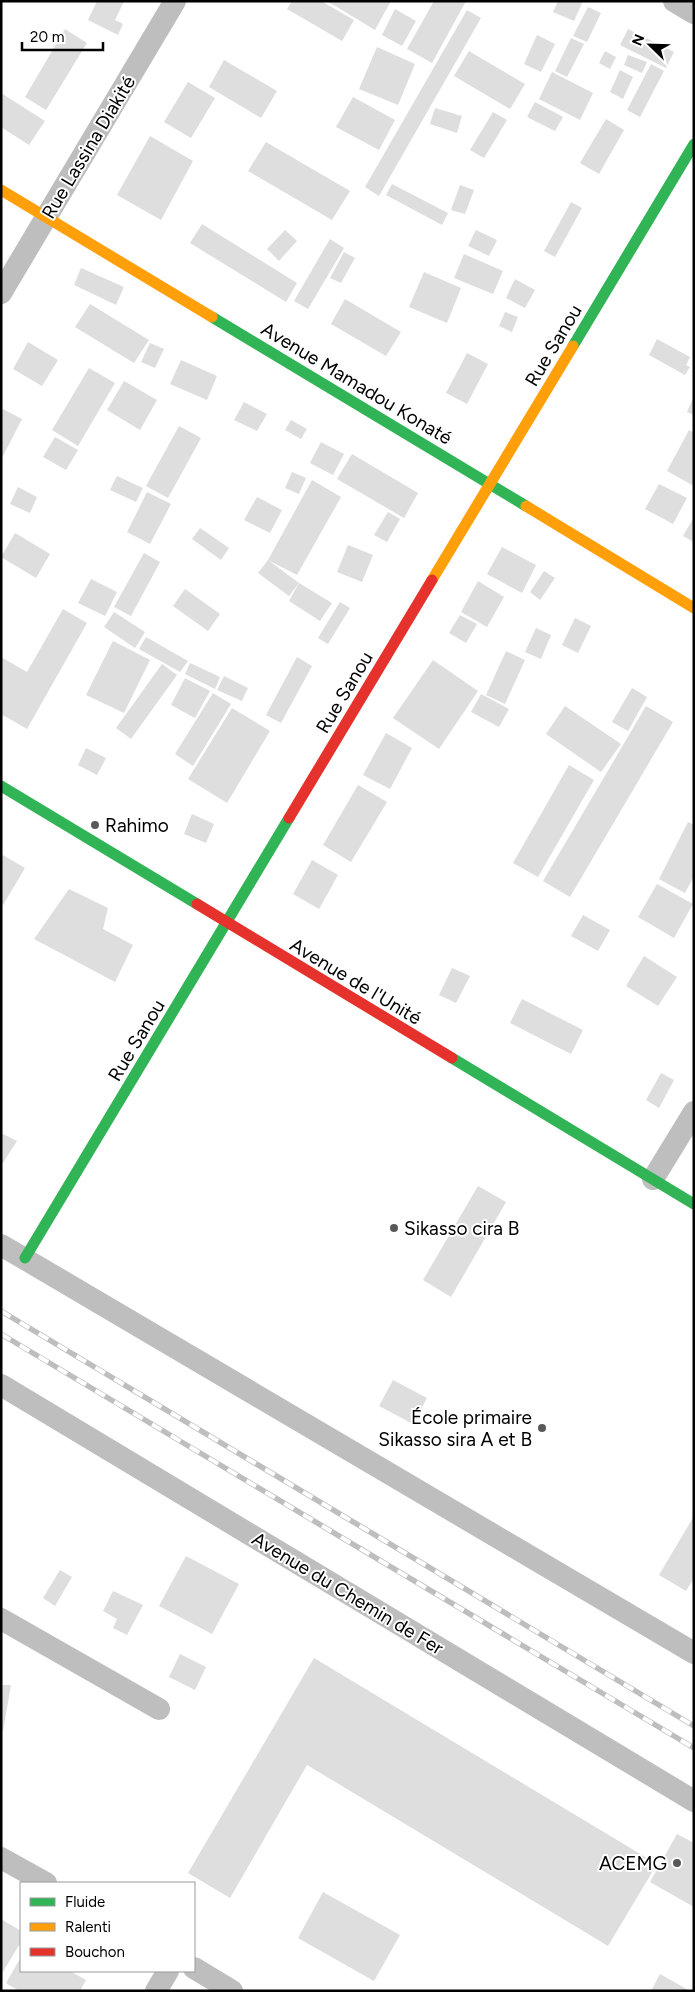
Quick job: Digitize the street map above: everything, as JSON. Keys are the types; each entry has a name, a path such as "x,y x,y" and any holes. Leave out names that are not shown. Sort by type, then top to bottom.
{"street":[{"name":"Rue Lassina Diakité","path":"1,293 175,1"},
{"path":"674,1 694,13"},
{"name":"Rue Sanou","path":"25,1258 694,144"},
{"name":"Avenue Mamadou Konaté","path":"1,190 694,608"},
{"name":"Avenue de l'Unité","path":"1,786 694,1204"},
{"path":"653,1179 694,1112"},
{"path":"1,1245 694,1653"},
{"name":"Avenue du Chemin de Fer","path":"1,1385 694,1801"},
{"path":"1,1619 159,1709"},
{"path":"1,1858 44,1882"},
{"path":"195,1969 232,1991"},
{"path":"156,1991 167,1972"}],"building":[{"path":"97,1 124,1 115,20 123,24 118,35 88,20"},
{"path":"292,1 321,1 354,20 342,41 287,9"},
{"path":"327,1 391,1 375,30"},
{"path":"434,1 466,1 432,63 407,49"},
{"path":"558,1 583,1 574,21 553,12"},
{"path":"588,7 601,13 587,42 573,36"},
{"path":"395,9 416,21 402,46 382,35"},
{"path":"467,10 481,18 379,196 365,187"},
{"path":"65,29 87,43 46,110 25,97"},
{"path":"628,29 674,52 666,68 620,45"},
{"path":"537,35 555,44 541,72 524,64"},
{"path":"571,38 584,44 567,77 555,71"},
{"path":"377,47 415,64 398,105 359,89"},
{"path":"469,51 525,84 510,109 454,76"},
{"path":"605,51 616,57 610,69 599,63"},
{"path":"628,55 647,62 642,73 624,65"},
{"path":"224,60 277,91 261,118 209,87"},
{"path":"651,64 664,71 640,117 627,110"},
{"path":"620,70 633,77 623,99 610,92"},
{"path":"552,72 593,93 580,120 539,99"},
{"path":"188,82 215,98 191,138 164,122"},
{"path":"1,93 45,121 29,145 1,127"},
{"path":"353,97 395,120 379,150 336,127"},
{"path":"535,102 563,117 555,131 527,117"},
{"path":"435,108 462,116 457,133 430,124"},
{"path":"493,112 507,120 484,158 470,150"},
{"path":"606,119 624,130 599,174 580,163"},
{"path":"150,136 193,161 161,220 117,195"},
{"path":"266,142 350,191 332,220 248,171"},
{"path":"392,184 448,213 442,225 386,195"},
{"path":"460,185 474,190 465,214 451,210"},
{"path":"571,202 582,208 555,257 544,251"},
{"path":"202,224 297,283 286,302 190,243"},
{"path":"285,230 297,241 279,261 267,249"},
{"path":"476,230 497,240 489,256 468,246"},
{"path":"330,239 344,248 308,309 294,301"},
{"path":"344,252 355,258 341,283 330,278"},
{"path":"464,254 503,271 493,294 454,278"},
{"path":"81,268 124,287 116,305 74,285"},
{"path":"424,272 461,288 447,323 409,307"},
{"path":"515,279 535,290 525,308 506,298"},
{"path":"345,299 401,332 386,356 331,324"},
{"path":"90,304 149,340 134,363 75,327"},
{"path":"505,312 518,317 512,332 499,326"},
{"path":"657,339 690,357 686,365 690,367 685,375 649,355"},
{"path":"28,342 58,360 42,386 13,369"},
{"path":"150,343 164,349 155,368 141,362"},
{"path":"467,353 488,364 467,404 446,393"},
{"path":"181,360 217,376 207,400 170,384"},
{"path":"89,368 115,383 78,446 52,430"},
{"path":"124,381 157,400 140,430 107,410"},
{"path":"694,396 694,415 687,412"},
{"path":"244,402 267,414 257,431 234,420"},
{"path":"1,408 22,419 1,460"},
{"path":"291,420 307,429 301,439 285,430"},
{"path":"179,426 201,438 168,498 146,486"},
{"path":"689,430 694,433 694,486 667,471"},
{"path":"55,437 78,450 66,470 43,457"},
{"path":"321,442 344,454 333,475 310,463"},
{"path":"352,454 418,493 404,518 337,479"},
{"path":"292,472 306,478 299,494 285,488"},
{"path":"117,476 143,488 136,502 110,490"},
{"path":"312,480 341,497 297,575 268,560"},
{"path":"659,484 687,498 673,524 645,509"},
{"path":"18,487 37,497 30,513 10,504"},
{"path":"147,492 171,504 150,544 127,532"},
{"path":"257,497 282,510 270,533 244,520"},
{"path":"388,512 400,519 387,542 374,535"},
{"path":"694,517 694,542 683,536"},
{"path":"200,528 229,548 221,560 192,539"},
{"path":"15,533 50,554 36,578 1,557"},
{"path":"348,545 373,555 362,582 337,572"},
{"path":"502,547 536,565 522,593 487,574"},
{"path":"144,553 160,562 131,616 114,607"},
{"path":"268,560 299,583 289,596 258,573"},
{"path":"544,571 555,578 540,600 530,592"},
{"path":"91,579 117,592 105,616 78,603"},
{"path":"478,581 504,597 487,627 461,612"},
{"path":"299,583 332,603 320,621 289,601"},
{"path":"185,589 220,614 208,631 173,606"},
{"path":"340,602 350,608 328,644 318,638"},
{"path":"63,609 87,623 27,729 1,714 1,657 27,672"},
{"path":"114,612 145,632 135,648 104,627"},
{"path":"460,615 477,624 466,643 449,633"},
{"path":"575,618 591,626 578,653 562,645"},
{"path":"536,628 551,635 541,659 525,652"},
{"path":"146,637 188,661 180,672 139,649"},
{"path":"113,641 150,660 124,713 86,695"},
{"path":"506,651 525,660 505,704 486,695"},
{"path":"297,657 312,666 281,723 266,715"},
{"path":"433,660 478,691 439,749 393,718"},
{"path":"190,663 220,677 215,689 185,674"},
{"path":"162,664 177,675 131,739 116,728"},
{"path":"224,676 248,688 242,701 217,690"},
{"path":"185,678 210,691 195,718 171,705"},
{"path":"632,688 647,697 628,731 612,722"},
{"path":"213,693 231,704 193,766 175,754"},
{"path":"481,694 509,709 499,727 471,712"},
{"path":"565,706 621,744 601,772 546,734"},
{"path":"646,706 673,722 570,897 543,881"},
{"path":"232,708 270,731 227,803 188,779"},
{"path":"386,733 412,748 390,789 363,775"},
{"path":"86,748 106,758 97,775 78,765"},
{"path":"569,765 594,780 538,877 513,863"},
{"path":"358,785 387,802 351,862 323,845"},
{"path":"192,814 214,824 206,843 184,834"},
{"path":"688,822 694,825 694,876 685,893 659,879"},
{"path":"1,854 25,868 3,905 1,904"},
{"path":"312,860 338,875 319,909 293,894"},
{"path":"657,884 693,904 674,938 638,917"},
{"path":"69,889 108,908 103,929 133,945 115,982 34,939"},
{"path":"583,915 610,930 598,951 571,936"},
{"path":"644,956 677,977 658,1006 626,986"},
{"path":"452,968 470,976 456,1003 439,995"},
{"path":"522,999 583,1030 571,1054 510,1023"},
{"path":"661,1073 674,1080 659,1108 646,1100"},
{"path":"1,1133 17,1141 1,1166"},
{"path":"478,1186 506,1202 451,1297 423,1280"},
{"path":"393,1380 427,1398 413,1424 379,1406"},
{"path":"694,1516 694,1578 686,1591 659,1575"},
{"path":"186,1556 239,1584 212,1634 159,1606"},
{"path":"60,1570 72,1577 55,1606 43,1598"},
{"path":"113,1591 143,1605 127,1635 113,1628 117,1619 103,1611"},
{"path":"180,1654 206,1667 195,1690 169,1677"},
{"path":"314,1658 657,1864 608,1946 307,1765 230,1898 188,1873"},
{"path":"1,1685 11,1685 3,1731 1,1731"},
{"name":"ACEMG","path":"677,1834 694,1843 694,1907 650,1882"},
{"path":"323,1892 400,1935 374,1981 298,1938"},
{"path":"1,1919 20,1930 20,1944 1,1975"},
{"path":"20,1959 20,1972 72,1972 86,1980 80,1991 19,1991 6,1983"},
{"path":"660,1974 690,1991 651,1991"}],"railway":[{"path":"1,1311 694,1726"},
{"path":"1,1334 694,1748"}],"traffic: fast":[{"path":"573,346 694,144"},
{"path":"212,317 526,506"},
{"path":"1,786 197,904"},
{"path":"25,1258 289,818"},
{"path":"452,1058 694,1204"}],"traffic: slow":[{"path":"1,190 212,317"},
{"path":"432,580 573,346"},
{"path":"526,506 694,608"}],"traffic: jam":[{"path":"289,818 432,580"},
{"path":"197,904 452,1058"}],"place":[{"name":"Rahimo","path":"95,825"},
{"name":"Sikasso cira B","path":"394,1228"},
{"name":"École primaire Sikasso sira A et B","path":"542,1428"},
{"name":"ACEMG","path":"677,1863"}]}
